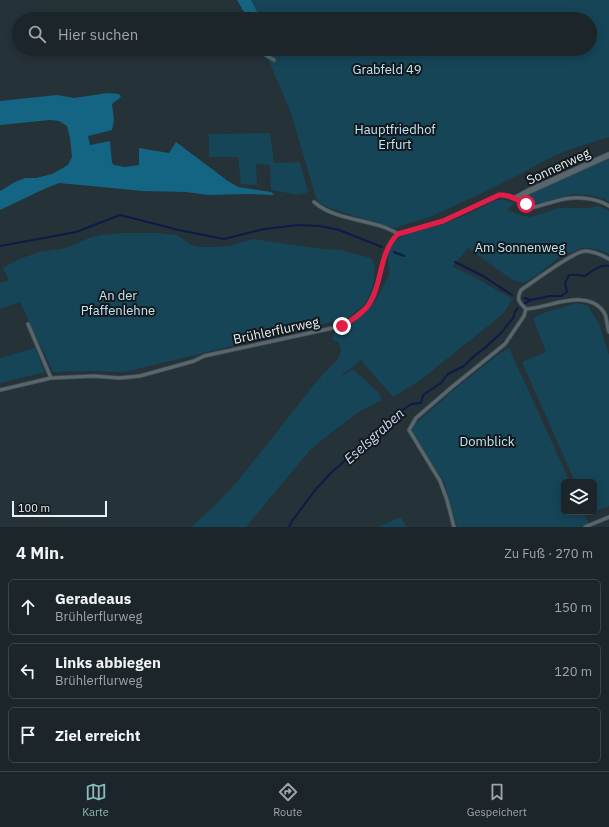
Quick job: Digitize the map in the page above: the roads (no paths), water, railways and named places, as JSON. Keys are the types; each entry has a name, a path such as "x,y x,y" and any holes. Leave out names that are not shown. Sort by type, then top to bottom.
{"street":[{"name":"Sonnenweg","path":"516,198 609,155"}],"lane":[{"path":"267,56 274,60"},
{"path":"314,202 324,210 389,229 398,234 443,221 504,194 534,207 573,198 587,199 604,203 609,206"},
{"name":"Brühlerflurweg","path":"0,390 51,378 94,376 119,378 140,376 194,361 204,356 342,326 367,307 378,282 385,255 393,239 398,234"},
{"path":"609,259 595,253 585,251 573,255 521,290 518,296 518,302 526,309 534,309 568,300 585,300 596,303 605,314 609,332"},
{"path":"454,527 440,481 409,430 416,418 505,344 524,316 526,309"},
{"path":"28,324 51,378"},
{"path":"585,527 609,517"}],"waterway":[{"path":"0,246 76,232 120,215 179,230 224,239 264,229 298,225 320,226 339,230 382,247"},
{"path":"394,252 404,256"},
{"path":"455,262 483,276 512,295"},
{"name":"Eselsgraben","path":"525,303 531,300 550,296 561,296 567,292 565,283 569,275 585,276 599,267 609,266"},
{"name":"Eselsgraben","path":"524,298 531,300"},
{"name":"Eselsgraben","path":"289,527 316,489 332,472 373,436 383,424 411,404 421,403 423,395 441,383 448,374 464,366 486,347 501,333 513,318 518,308"}],"park label":[{"name":"Grabfeld 49","path":"387,69"},
{"name":"Hauptfriedhof Erfurt","path":"395,136"},
{"name":"Am Sonnenweg","path":"520,247"},
{"name":"An der Pfaffenlehne","path":"118,302"},
{"name":"Domblick","path":"487,441"}]}
